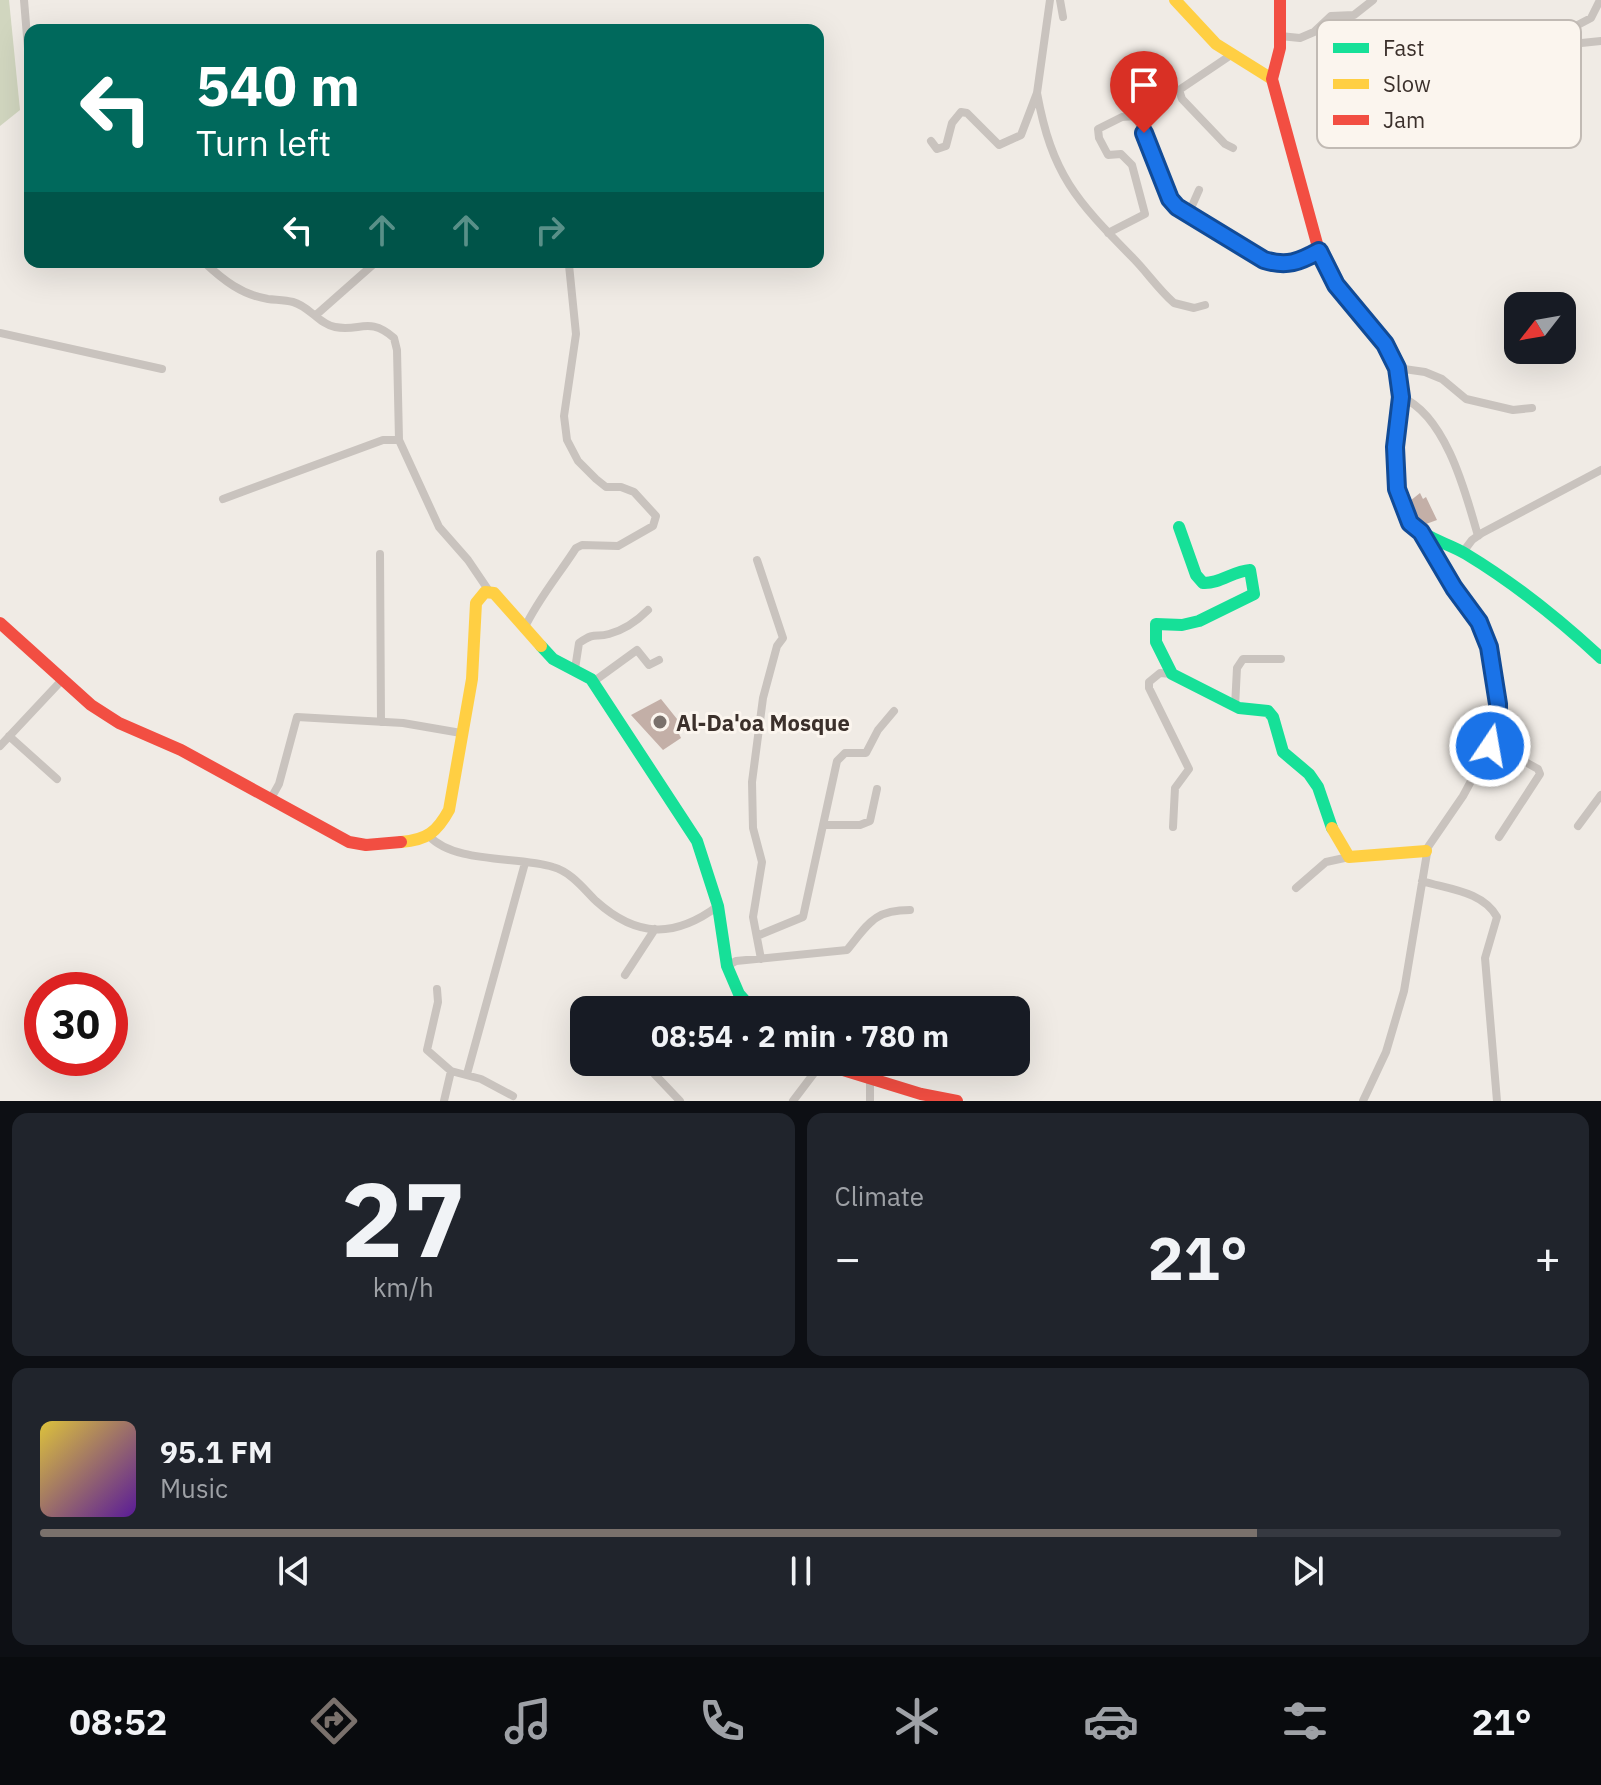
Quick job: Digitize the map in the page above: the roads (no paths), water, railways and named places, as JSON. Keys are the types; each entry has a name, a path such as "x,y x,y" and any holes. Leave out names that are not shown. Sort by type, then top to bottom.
{"street":[{"path":"24,0 26,24"},
{"path":"931,141 937,149 946,146 952,123 961,112 967,113 1002,146 1021,135 1037,93 1050,0"},
{"path":"1060,0 1063,17"},
{"path":"1175,0 1203,32 1231,55 1272,79"},
{"path":"1280,0 1280,36 1272,79 1319,251 1336,285 1385,344 1397,368 1401,397 1395,447 1397,489 1405,514 1435,542 1460,551 1564,624 1601,658"},
{"path":"1327,20 1331,16 1354,15 1373,0"},
{"path":"1581,24 1591,18 1600,0"},
{"path":"1280,36 1300,38 1317,29"},
{"path":"1581,44 1601,41"},
{"path":"1231,55 1179,90 1182,99 1225,144 1233,148"},
{"path":"1037,93 1042,122 1057,167 1080,204 1174,303 1194,308 1205,305"},
{"path":"1108,233 1145,214 1132,165 1121,154 1108,155 1098,129 1122,117 1136,116 1170,199 1188,215 1264,260 1278,265 1294,264 1319,251"},
{"path":"1188,215 1199,190"},
{"path":"210,268 240,291 265,299 294,302 327,325 339,328 367,324 394,338 397,350 399,440 439,527 524,630 553,659 593,682 697,841 718,906 727,966 741,996"},
{"path":"316,315 369,268"},
{"path":"524,630 538,599 552,585 576,548 582,545 618,546 653,526 656,516 634,492 621,487 606,487 596,479 578,461 567,440 564,416 576,334 569,268"},
{"path":"0,333 162,369"},
{"path":"1397,368 1442,379 1466,399 1513,410 1532,408"},
{"path":"1401,397 1409,400 1440,434 1459,473 1478,536"},
{"path":"223,499 383,440 399,440"},
{"path":"1438,563 1441,556 1460,551 1478,536 1601,470"},
{"path":"1172,674 1156,642 1156,624 1182,625 1247,600 1254,594 1250,570 1242,570 1219,582 1203,583 1196,575 1179,527"},
{"path":"1363,1101 1386,1052 1404,991 1426,851 1463,796 1491,743 1498,722 1489,647 1479,622 1438,563 1421,532"},
{"path":"380,554 381,722"},
{"path":"757,560 783,638 777,646 763,698 752,782 753,828 762,862 753,917 761,959"},
{"path":"0,623 91,705 119,723 181,750 349,842 393,845 429,836 439,829 449,810 472,679 476,603 480,595 489,591"},
{"path":"575,669 579,643 595,633 609,634 634,623 648,610"},
{"path":"593,682 637,650 649,665 659,660"},
{"path":"1235,707 1237,668 1243,659 1281,659"},
{"path":"1173,827 1175,788 1189,769 1149,688 1149,682 1160,673 1172,674 1235,707 1268,711 1273,717 1283,752 1309,774 1318,787 1326,818 1349,857"},
{"path":"0,746 62,680"},
{"path":"757,936 803,917 840,755 866,753 878,730 894,711"},
{"path":"270,800 279,784 297,717 381,722 461,733"},
{"path":"9,736 57,779"},
{"path":"1491,743 1538,769 1540,774 1499,837"},
{"path":"823,825 860,825 870,821 877,789"},
{"path":"1578,826 1601,795"},
{"path":"429,836 437,845 551,866 565,872 624,922 655,929 695,923 718,906"},
{"path":"1296,888 1326,862 1349,857 1426,851"},
{"path":"467,1074 525,863"},
{"path":"1422,881 1472,895 1493,910 1497,917 1485,958 1497,1101"},
{"path":"727,966 736,961 847,950 873,918 887,910 910,910"},
{"path":"625,975 655,929"},
{"path":"437,989 438,1002 427,1050 451,1071 467,1074 513,1096"},
{"path":"444,1101 451,1071"},
{"path":"656,1076 680,1101"},
{"path":"793,1101 810,1076"},
{"path":"860,1076 957,1101"},
{"path":"870,1079 870,1101"}],"place":[{"name":"Al-Da'oa Mosque","path":"660,722"}]}
